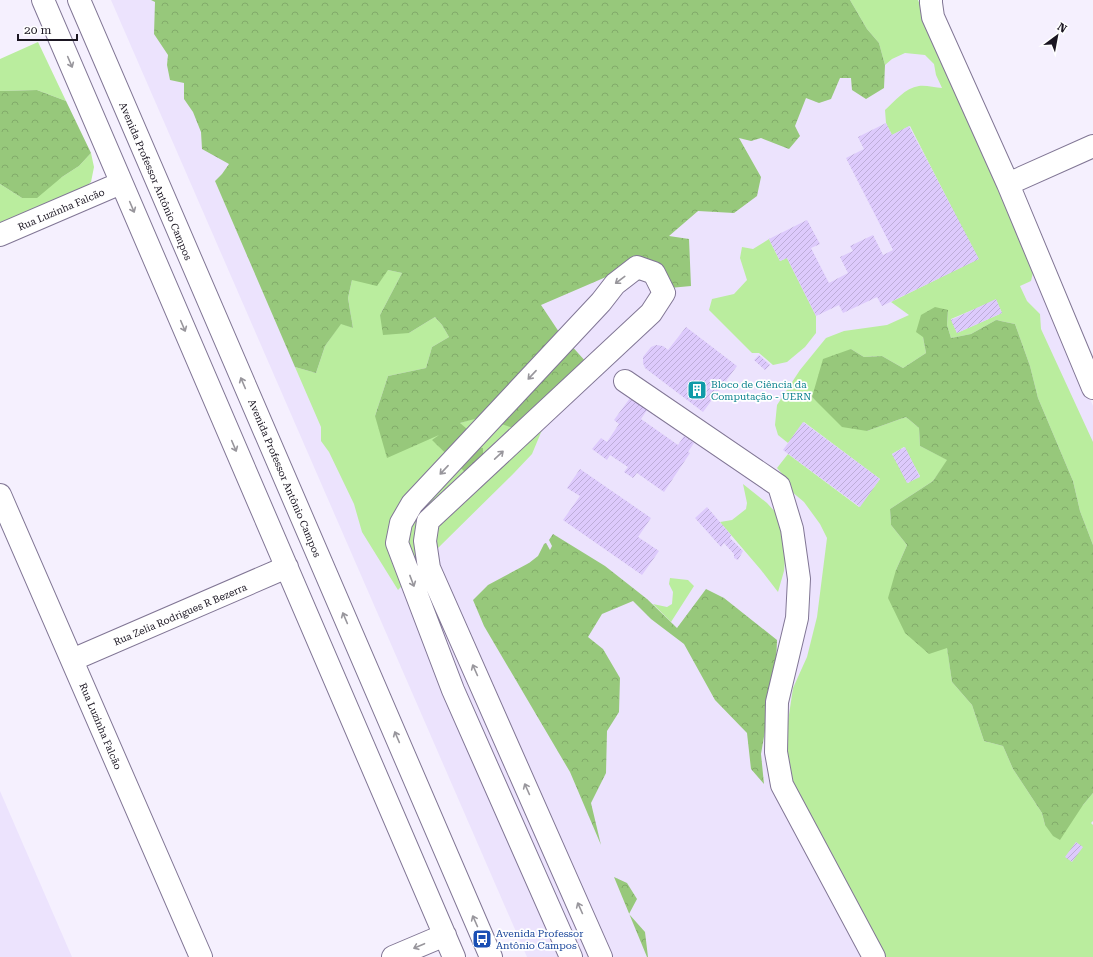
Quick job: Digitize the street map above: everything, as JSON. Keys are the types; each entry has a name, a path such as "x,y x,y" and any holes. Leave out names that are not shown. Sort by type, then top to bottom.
{"street":[{"path":"43,0 454,957"},
{"name":"Avenida Professor Antônio Campos","path":"79,0 406,758 423,803 490,957"},
{"path":"931,0 933,17 1008,184 1092,382"},
{"path":"82,90 114,81"},
{"path":"102,140 134,129"},
{"path":"1008,184 1093,146"},
{"name":"Rua Luzinha Falcão","path":"0,235 121,183"},
{"path":"571,957 453,690 397,543 401,523 412,504 602,302 615,284 637,267 654,273 664,293 651,313 428,521 425,541 429,568 601,957"},
{"path":"625,381 779,486 792,529 799,579 797,618 777,702 776,752 782,785 874,957"},
{"name":"Rua Luzinha Falcão","path":"0,495 201,957"},
{"path":"397,543 425,541"},
{"name":"Rua Zelia Rodrigues R Bezerra","path":"72,660 287,567"},
{"path":"372,769 406,758"},
{"path":"394,817 423,803"},
{"path":"393,957 445,935"}],"shaded area":[{"path":"111,0 918,0 1093,406 1093,957 527,957"},
{"path":"0,791 72,957 0,957"}],"green space":[{"path":"151,0 850,0 867,29 879,43 885,65 884,88 866,99 852,90 851,78 840,78 831,99 819,103 806,98 795,126 800,136 789,149 761,138 751,141 739,138 761,177 757,196 734,213 698,211 669,236 689,239 691,286 659,289 643,281 606,277 541,305 559,332 597,374 516,429 482,417 460,423 474,435 469,446 483,448 483,465 469,476 432,440 439,435 387,458 375,416 388,376 426,368 432,347 449,337 435,317 409,333 383,335 380,315 402,273 388,270 377,286 352,280 348,298 353,328 341,324 325,346 316,373 295,367 215,181 229,164 202,149 201,132 193,112 184,99 184,83 170,80 167,65 168,55 154,34 155,2"},
{"path":"850,0 918,0 1034,268 1031,281 1020,286 1027,301 1040,314 1041,329 1093,442 1093,545 1080,511 1073,481 1038,398 1030,366 1015,324 996,320 971,334 951,338 947,325 948,310 923,337 926,353 903,368 882,356 864,357 851,349 812,397 826,409 867,431 906,417 919,428 920,446 948,460 933,481 890,509 891,525 907,545 896,570 947,647 952,682 972,705 984,741 1003,746 1013,769 1042,813 1045,825 1083,805 1093,793 1093,821 1091,823 1093,825 1093,957 886,957 798,797 786,767 787,728 793,688 807,657 817,617 827,538 820,524 804,502 791,491 785,477 777,468 788,454 859,507 880,479 804,422 788,443 778,435 775,425 777,405 800,370 826,338 844,331 887,325 909,315 891,302 978,259 910,126 892,135 886,123 885,110 909,89 919,86 942,88 936,75 934,64 925,55 905,53 892,59 885,65 879,43 867,29","holes":["996,300 1002,313 957,333 951,319","904,447 920,476 908,483 892,454"]},
{"path":"38,42 66,101 37,90 0,91 0,59"},
{"path":"37,90 66,101 91,153 79,166 62,177 37,198 22,198 0,184 0,91"},
{"path":"91,153 94,167 91,182 83,189 0,225 0,184 22,198 62,177 79,166"},
{"path":"769,239 780,261 787,258 816,316 816,333 805,347 787,362 773,365 759,353 752,353 709,310 712,299 734,294 747,280 740,258 742,247 753,249"},
{"path":"388,270 402,273 380,315 409,333 435,317 449,337 432,347 426,368 388,376 375,416 441,434 433,440 446,452 469,446 460,423 482,416 558,400 542,430 532,454 398,590 362,532 354,504 329,452 321,441 321,427 295,367 316,373 325,346 341,323 353,328 348,298 352,280"},
{"path":"935,307 948,310 947,325 951,338 971,334 996,320 1015,324 1030,366 1038,398 1073,481 1080,511 1093,545 1093,793 1083,805 1060,840 1053,836 1045,825 1042,813 1013,769 1003,746 984,741 972,705 952,682 947,648 929,654 905,633 888,598 896,570 907,545 891,525 890,509 933,481 947,460 920,446 919,428 906,417 867,431 842,427 812,397 823,359 851,349 864,357 882,356 903,368 926,353 923,337 916,332 921,315"},
{"path":"743,484 767,503 777,514 786,548 784,571 778,592 720,522 732,520 746,509 747,503"},
{"path":"553,534 605,566 647,599 677,628 706,589 724,598 777,640 776,667 761,754 764,784 751,769 747,733 715,700 684,644 651,619 633,601 602,614 588,637 603,649 620,678 619,712 607,731 606,773 591,803 601,845 570,772 484,626 473,600 488,585 529,563 538,556 544,544 546,543 550,550 552,546 549,540"},
{"path":"670,578 688,580 694,586 671,622 653,604 667,607 672,604 673,592 669,584"},
{"path":"614,877 627,883 637,899 629,914"},
{"path":"629,915 645,932 648,957 647,957"}],"building":[{"path":"886,123 892,135 909,126 979,259 882,306 877,297 843,313 839,305 816,316 787,258 780,261 769,239 807,220 820,244 811,248 829,283 848,273 840,257 853,251 850,246 873,235 883,255 893,250 846,158 864,149 858,137"},
{"path":"996,299 1002,313 957,333 951,320"},
{"name":"Bloco de Ciência da Computação - UERN","path":"686,327 737,366 703,412 645,368 643,363 643,357 651,347 656,345 663,346 668,350"},
{"path":"759,355 770,365 765,370 754,360"},
{"path":"630,398 647,410 641,419 678,445 684,436 694,443 688,452 690,453 664,492 637,473 633,478 624,472 628,467 610,455 607,460 592,449 601,438 607,442 619,424 614,420"},
{"path":"803,422 880,479 860,507 783,450"},
{"path":"905,447 920,477 907,483 892,454"},
{"path":"580,469 651,518 638,537 659,551 642,575 563,520 580,496 567,488"},
{"path":"707,507 731,535 730,538 743,551 738,560 734,558 734,554 724,543 721,547 695,518"},
{"path":"1076,842 1083,847 1072,862 1065,857"}],"place":[{"name":"Bloco de Ciência da Computação - UERN","path":"697,390"},
{"name":"Avenida Professor Antônio Campos","path":"482,939"}]}
